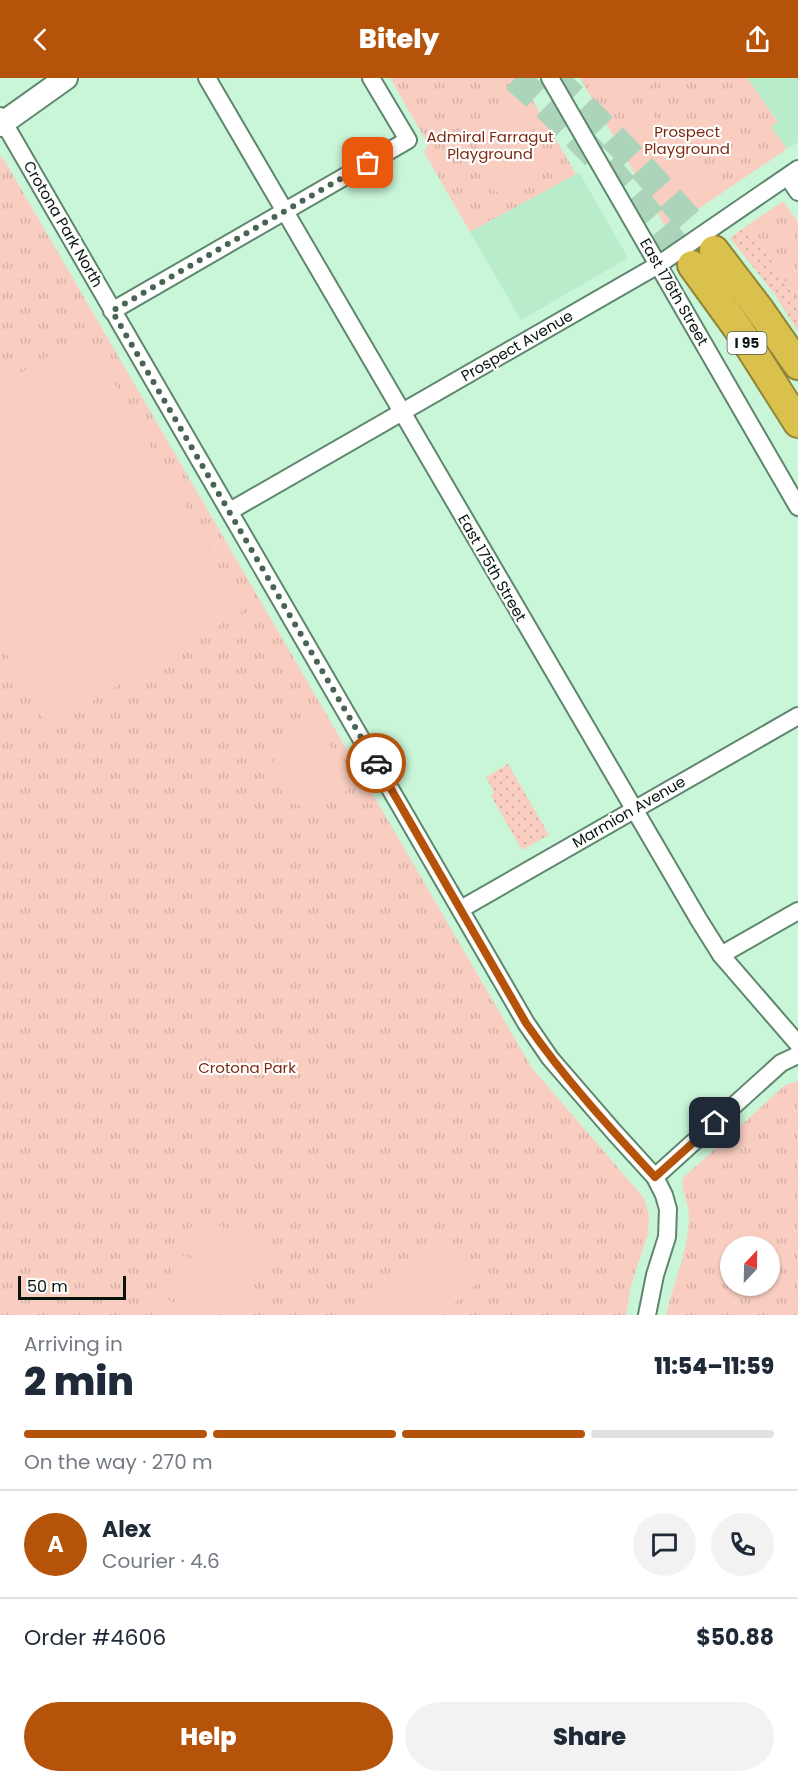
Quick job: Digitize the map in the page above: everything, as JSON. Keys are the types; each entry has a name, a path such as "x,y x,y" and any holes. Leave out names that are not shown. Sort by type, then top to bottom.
{"highway":[{"name":"I 95","path":"798,365 759,309 703,257 739,330 798,423"}],"street":[{"path":"1,121 66,78"},
{"name":"East 175th Street","path":"207,78 633,810 721,955 798,1044"},
{"path":"112,311 408,140 371,78"},
{"name":"East 176th Street","path":"550,78 798,507"},
{"name":"Crotona Park North","path":"1,121 526,1023 550,1058 655,1177 664,1195 669,1224 647,1315"},
{"path":"793,173 798,192"},
{"name":"Prospect Avenue","path":"230,512 658,265 793,173"},
{"name":"Marmion Avenue","path":"461,909 798,716"},
{"path":"721,955 798,910"},
{"path":"655,1177 781,1063 798,1055"}],"shaded area":[{"path":"747,78 798,78 798,142 787,149 771,127 778,121"},
{"path":"579,172 628,258 521,320 470,232"}],"green space":[{"name":"Admiral Farragut Playground","path":"390,78 520,78 576,174 470,232 424,152 428,144"},
{"name":"Prospect Playground","path":"580,78 747,78 778,122 771,127 787,149 667,230"},
{"path":"593,78 661,78 616,110"},
{"path":"518,107 549,161 495,193 478,166 478,144 484,129 501,115"},
{"path":"648,107 668,135 674,132 716,193 671,224 629,162 631,160 612,132"},
{"name":"Crotona Park","path":"0,156 532,1068 644,1198 649,1215 648,1234 631,1286 626,1315 0,1315"},
{"path":"783,201 798,222 798,301 748,225"},
{"path":"748,225 798,301 798,331 773,292 730,238"},
{"path":"86,334 244,610 48,727 0,642 0,385"},
{"path":"316,722 354,786 325,803 307,807 298,805 283,793 275,776 274,757 286,741"},
{"path":"508,764 549,835 522,850 491,796 494,792 486,777"},
{"path":"798,1081 798,1315 666,1315 688,1231 689,1214 682,1183 683,1178 785,1085"},
{"path":"196,1216 271,1247 255,1284 181,1252"},
{"path":"447,1237 483,1278 440,1315 359,1314"},
{"path":"180,1254 254,1286 242,1315 222,1315 164,1290"},
{"path":"164,1298 204,1315 156,1315"}],"tunnel":[{"path":"515,78 607,168 692,265"},
{"path":"553,78 636,161 714,250"}],"way so far":[{"path":"368,163 112,311 376,763"}],"route":[{"path":"376,763 526,1023 550,1058 655,1177 715,1123"}]}
